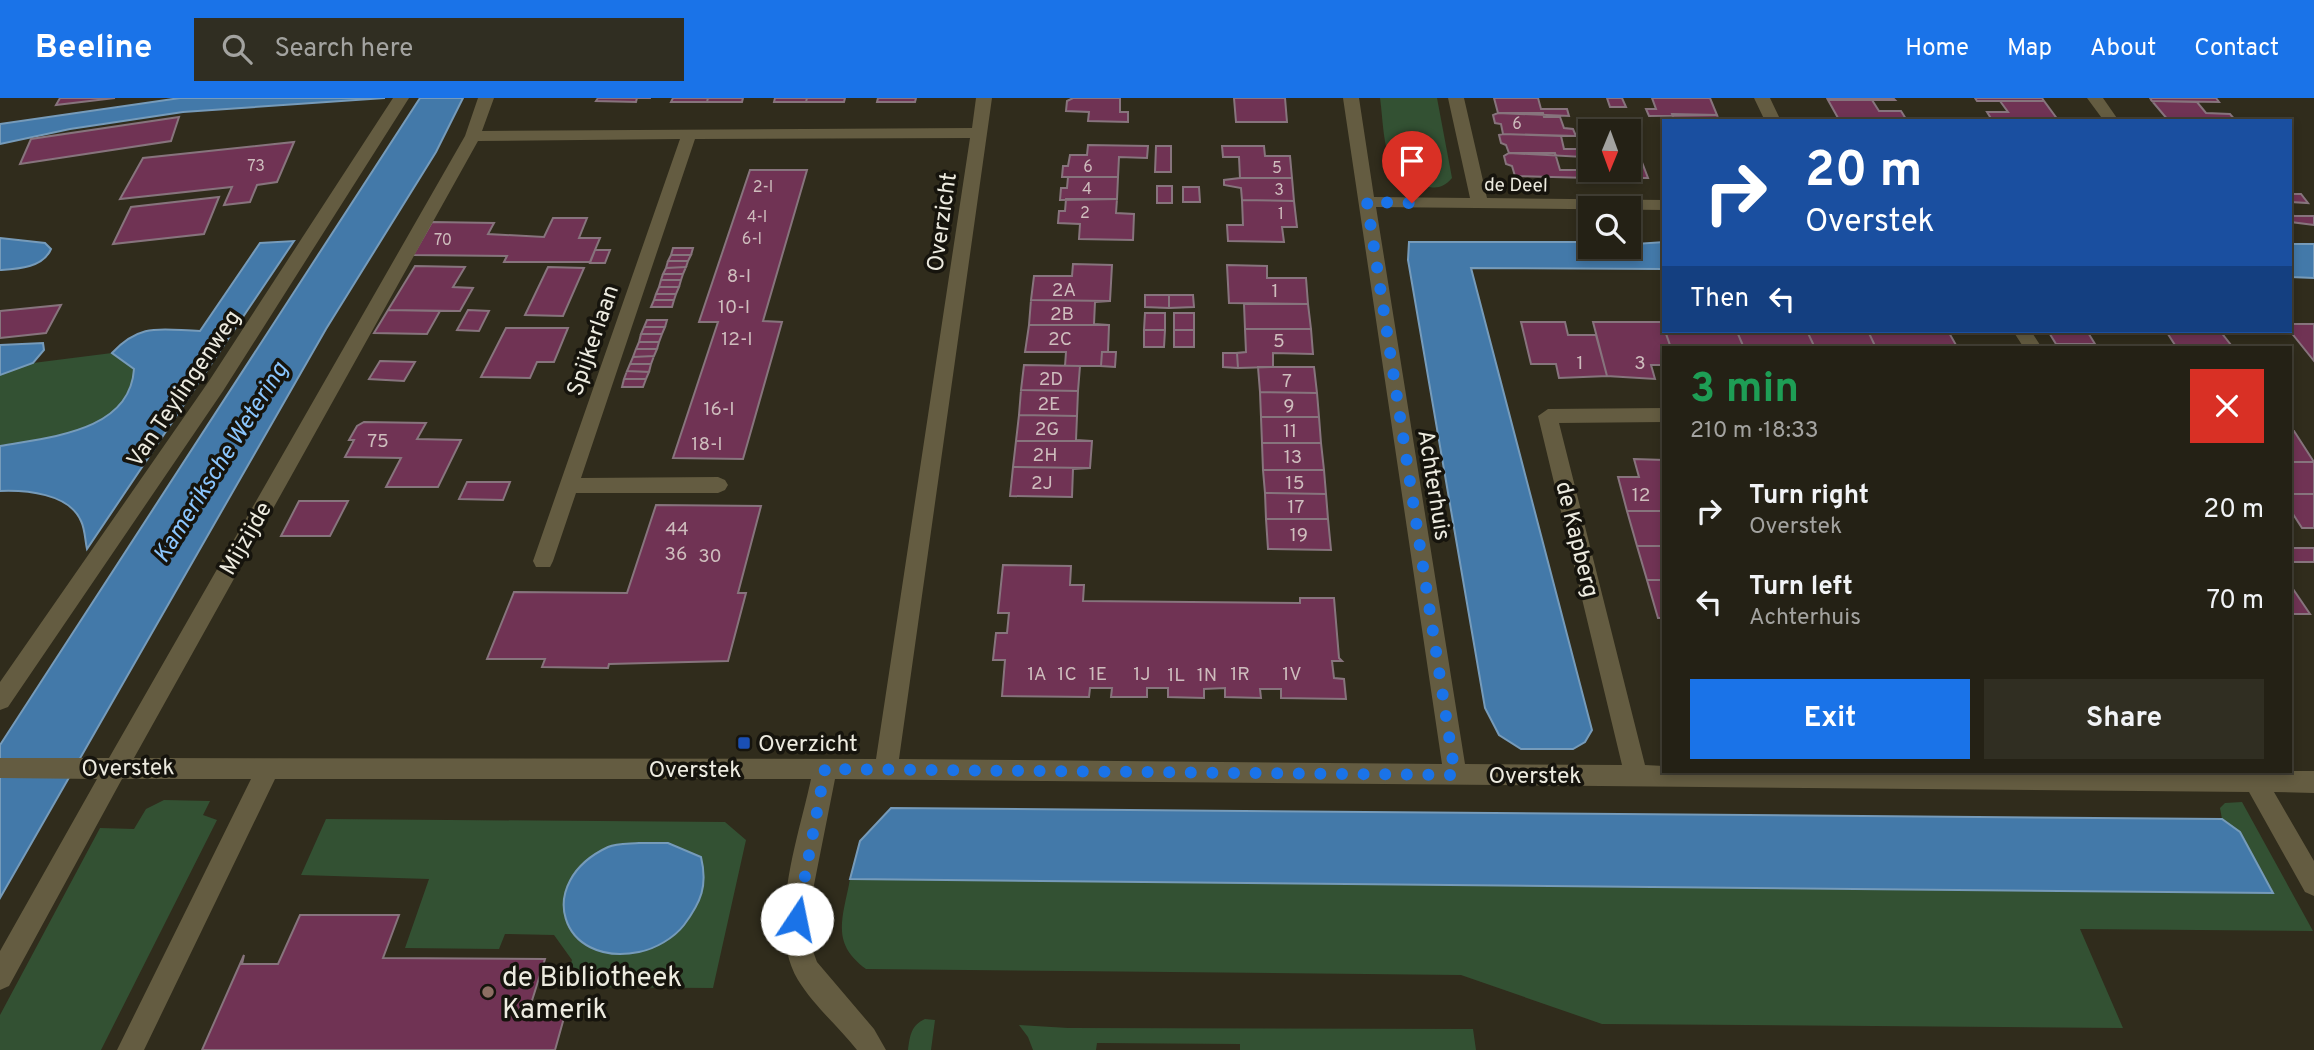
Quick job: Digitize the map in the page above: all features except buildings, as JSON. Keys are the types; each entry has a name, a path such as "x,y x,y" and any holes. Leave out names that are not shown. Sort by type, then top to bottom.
{"street":[{"name":"Mijzijde","path":"0,977 106,767 473,136 486,98"},
{"name":"Overzicht","path":"886,769 984,98"},
{"name":"Achterhuis","path":"1351,98 1455,775"},
{"path":"1456,98 1480,205"},
{"path":"1762,98 1772,119"},
{"path":"2095,98 2111,119"},
{"name":"Van Teylingenweg","path":"0,700 216,386 399,101"},
{"path":"473,136 979,133"},
{"name":"Spijkerlaan","path":"543,561 689,135"},
{"name":"de Deel","path":"1367,202 1662,205"},
{"name":"de Kapberg","path":"1636,776 1548,416 1662,415"},
{"path":"567,486 718,485"},
{"path":"130,1050 269,766"},
{"name":"Overstek","path":"0,768 269,766 1636,776 2121,776 2314,782"},
{"path":"825,769 797,919 799,956 824,997 873,1050"},
{"path":"2255,782 2314,884"}],"green space":[{"path":"1380,98 1437,98 1452,178 1446,184 1436,187 1410,182 1392,164 1385,139"},
{"path":"112,353 134,368 129,389 118,406 84,428 0,446 0,375 33,363"},
{"path":"164,800 210,801 203,815 217,820 101,1050 0,1050 0,1015 100,828 134,829 146,809"},
{"path":"2242,802 2313,931 2080,929 2123,1028 1602,1024 1461,975 866,969 847,949 842,929 850,879 2272,893 2240,832 2222,819 2220,808 2225,803"},
{"path":"326,819 725,822 746,840 713,988 564,987 572,960 554,935 505,934 499,949 405,948 429,879 301,875"},
{"path":"925,1019 935,1020 931,1050 908,1050 914,1028"},
{"path":"1019,1025 1068,1028 1473,1029 1476,1050 1240,1050 1240,1044 1097,1043 1096,1050 1033,1050"}],"water":[{"path":"180,98 385,98 183,112 70,129 0,144 0,124"},
{"name":"Kameriksche Wetering","path":"420,98 463,98 436,152 326,329 0,898 0,745"},
{"path":"0,238 45,243 51,249 36,264 0,270"},
{"path":"294,241 87,549 81,521 67,504 45,495 0,491 0,446 63,434 103,419 118,406 129,390 134,369 112,353 132,336 142,332 163,329 200,331 260,243"},
{"path":"1409,242 1578,242 1578,259 1641,259 1641,244 1662,242 1662,269 1471,268 1592,730 1585,742 1573,749 1521,749 1499,735 1485,708 1408,260"},
{"path":"2292,244 2314,244 2314,278 2292,277"},
{"path":"43,343 44,350 33,363 0,375 0,345"},
{"path":"891,808 2222,819 2240,832 2273,893 850,879 860,841"},
{"path":"668,843 701,857 704,877 699,901 680,930 651,948 639,952 612,954 590,947 575,935 566,919 564,900 570,880 585,862 608,847"}],"place":[{"name":"Overzicht","path":"744,743"},
{"name":"de Bibliotheek Kamerik","path":"488,992"}],"route":[{"path":"797,919 825,769 1455,775 1367,202 1412,203"}]}
